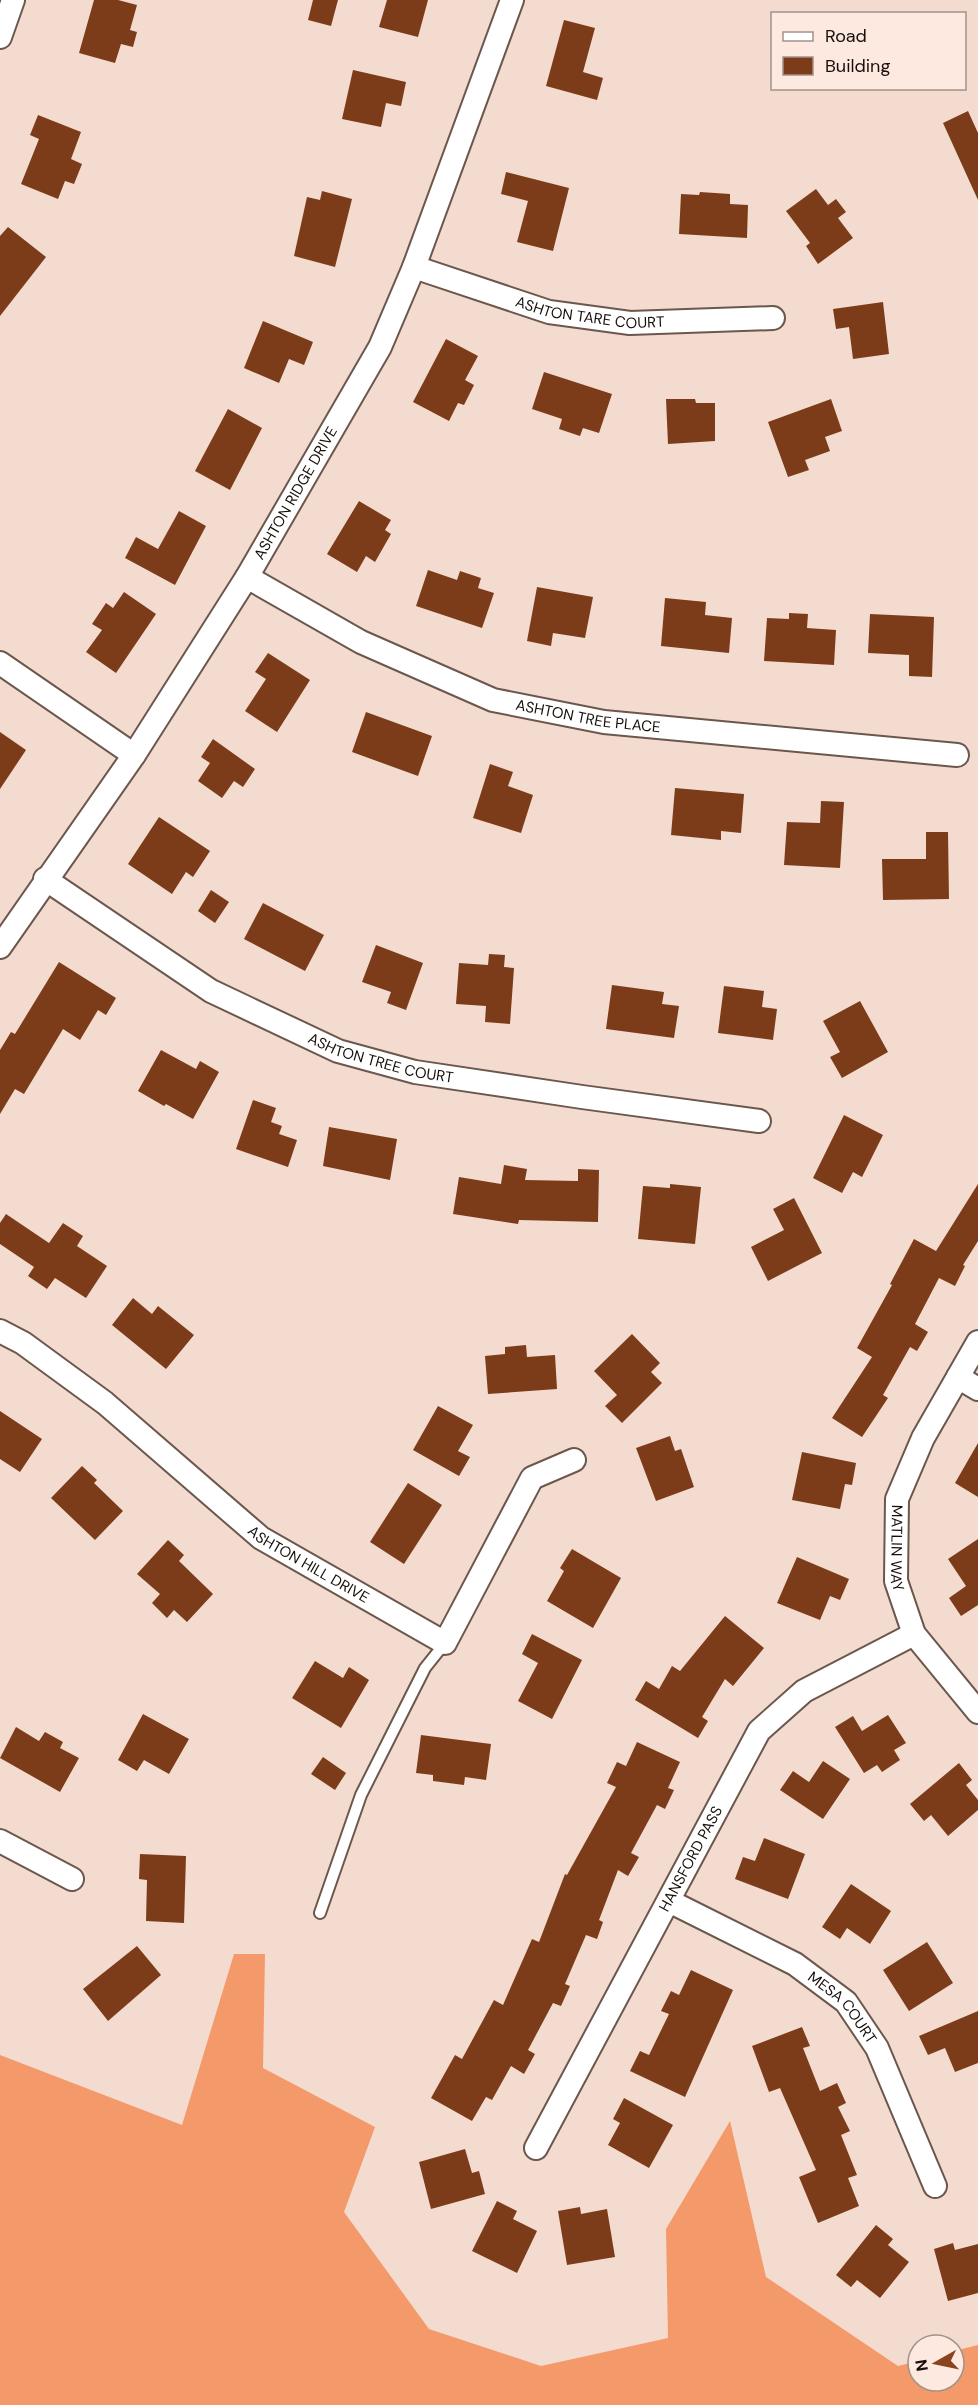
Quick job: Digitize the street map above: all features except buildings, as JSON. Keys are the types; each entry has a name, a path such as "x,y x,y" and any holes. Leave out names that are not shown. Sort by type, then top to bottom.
{"street":[{"path":"0,37 12,0"},
{"name":"ASHTON RIDGE DRIVE","path":"0,947 45,879 134,755 247,577 380,347 414,267 512,0"},
{"name":"ASHTON TARE COURT","path":"414,267 560,314 630,323 773,318"},
{"name":"ASHTON TREE PLACE","path":"247,577 361,642 493,700 604,722 957,755"},
{"path":"0,663 134,755"},
{"name":"ASHTON TREE COURT","path":"45,879 211,991 338,1051 415,1072 759,1121"},
{"name":"ASHTON HILL DRIVE","path":"0,1331 23,1344 105,1403 261,1538 445,1643"},
{"name":"MATLIN WAY","path":"978,1342 923,1438 897,1499 896,1581 914,1634 978,1712"},
{"path":"958,1377 978,1389"},
{"path":"445,1643 532,1478 574,1460"},
{"name":"HANSFORD PASS","path":"536,2148 759,1731 804,1691 914,1634"},
{"path":"0,1841 72,1879"},
{"name":"MESA COURT","path":"669,1901 795,1964 846,2002 877,2049 935,2186"}],"lane":[{"path":"320,1913 361,1796 425,1668 445,1643"}],"shaded area":[{"path":"234,1954 265,1954 263,2068 375,2127 344,2212 429,2329 541,2366 668,2338 666,2229 730,2121 766,2277 898,2366 906,2364 906,2393 966,2393 966,2348 978,2345 978,2405 0,2405 0,2055 182,2125"}],"waterway":[{"path":"0,2404 16,2405"}]}
